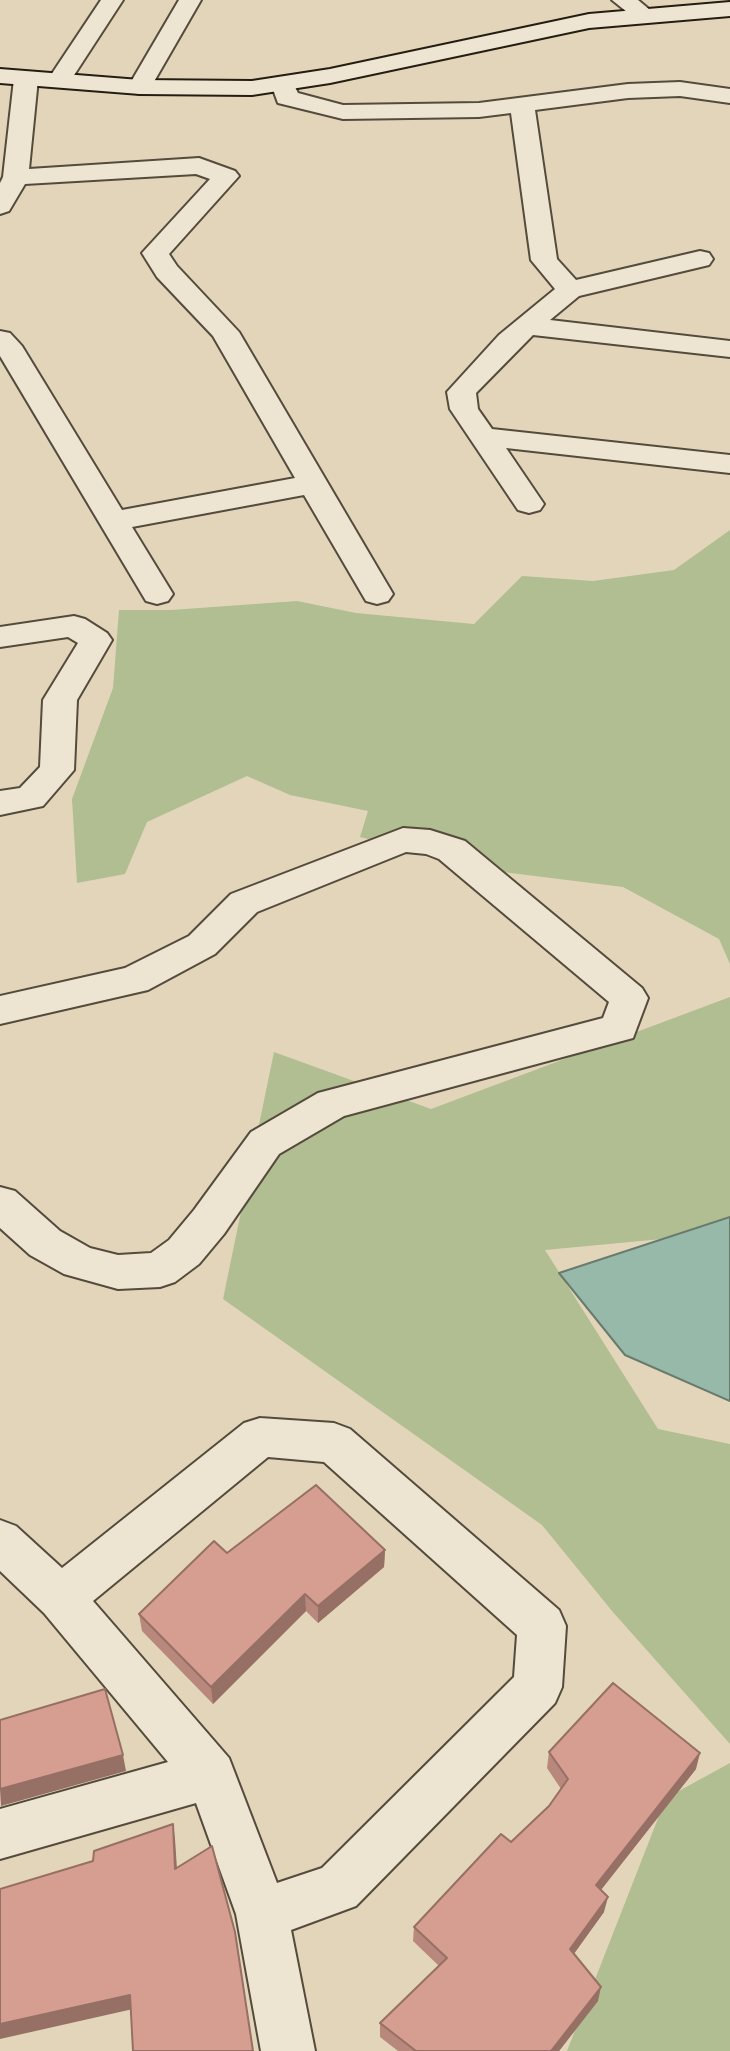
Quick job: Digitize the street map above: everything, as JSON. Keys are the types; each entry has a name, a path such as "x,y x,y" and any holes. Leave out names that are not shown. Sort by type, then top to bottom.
{"street":[{"path":"59,81 112,0"},
{"path":"140,87 190,0"},
{"path":"622,0 645,15"},
{"path":"0,76 140,87 252,88 330,76 544,29 645,15 730,9"},
{"path":"0,206 16,177 26,79"},
{"path":"283,84 287,98 343,111 522,107 628,91 680,89 730,96"},
{"path":"522,107 544,260 570,290"},
{"path":"16,177 199,166 226,176 155,253 166,271 225,332 377,594"},
{"path":"528,504 464,409 460,392 526,326 570,290 700,259"},
{"path":"526,326 730,349"},
{"path":"0,339 8,346 157,594"},
{"path":"484,437 730,464"},
{"path":"113,521 313,484"},
{"path":"0,638 74,626 96,640 60,699 57,770 31,798 0,803"},
{"path":"0,1010 135,980 202,945 244,903 403,840 430,842 452,850 629,998 619,1028 332,1104 296,1124 265,1143 209,1222 184,1252 160,1270 118,1272 79,1262 45,1243 0,1203"},
{"path":"61,1598 260,1437 334,1443 542,1626 538,1687 338,1888 262,1914"},
{"path":"0,1541 61,1598 211,1775 262,1914 288,2051"},
{"path":"0,1834 211,1775"}],"shaded area":[{"path":"730,530 730,964 719,939 623,887 495,871 360,837 368,811 290,795 247,776 147,822 125,874 77,883 72,799 113,688 119,610 171,610 297,601 356,613 474,624 522,576 593,581 674,570"},
{"path":"730,997 730,1217 662,1239 545,1250 658,1429 730,1444 730,1744 612,1611 542,1525 223,1299 274,1052 431,1109"},
{"path":"730,1217 730,1401 625,1355 559,1273"},
{"path":"730,1763 730,2051 567,2051 666,1798"}],"building":[{"path":"316,1485 385,1550 318,1606 305,1594 211,1687 139,1614 214,1541 227,1553"},
{"path":"613,1683 700,1753 596,1885 608,1897 570,1949 601,1987 551,2051 416,2051 380,2023 447,1958 414,1927 501,1834 511,1842 549,1806 568,1779 549,1752"},
{"path":"105,1689 123,1755 0,1789 0,1720"},
{"path":"173,1824 175,1869 212,1846 235,1932 253,2051 133,2051 130,1995 0,2024 0,1889 93,1861 94,1851"}]}
